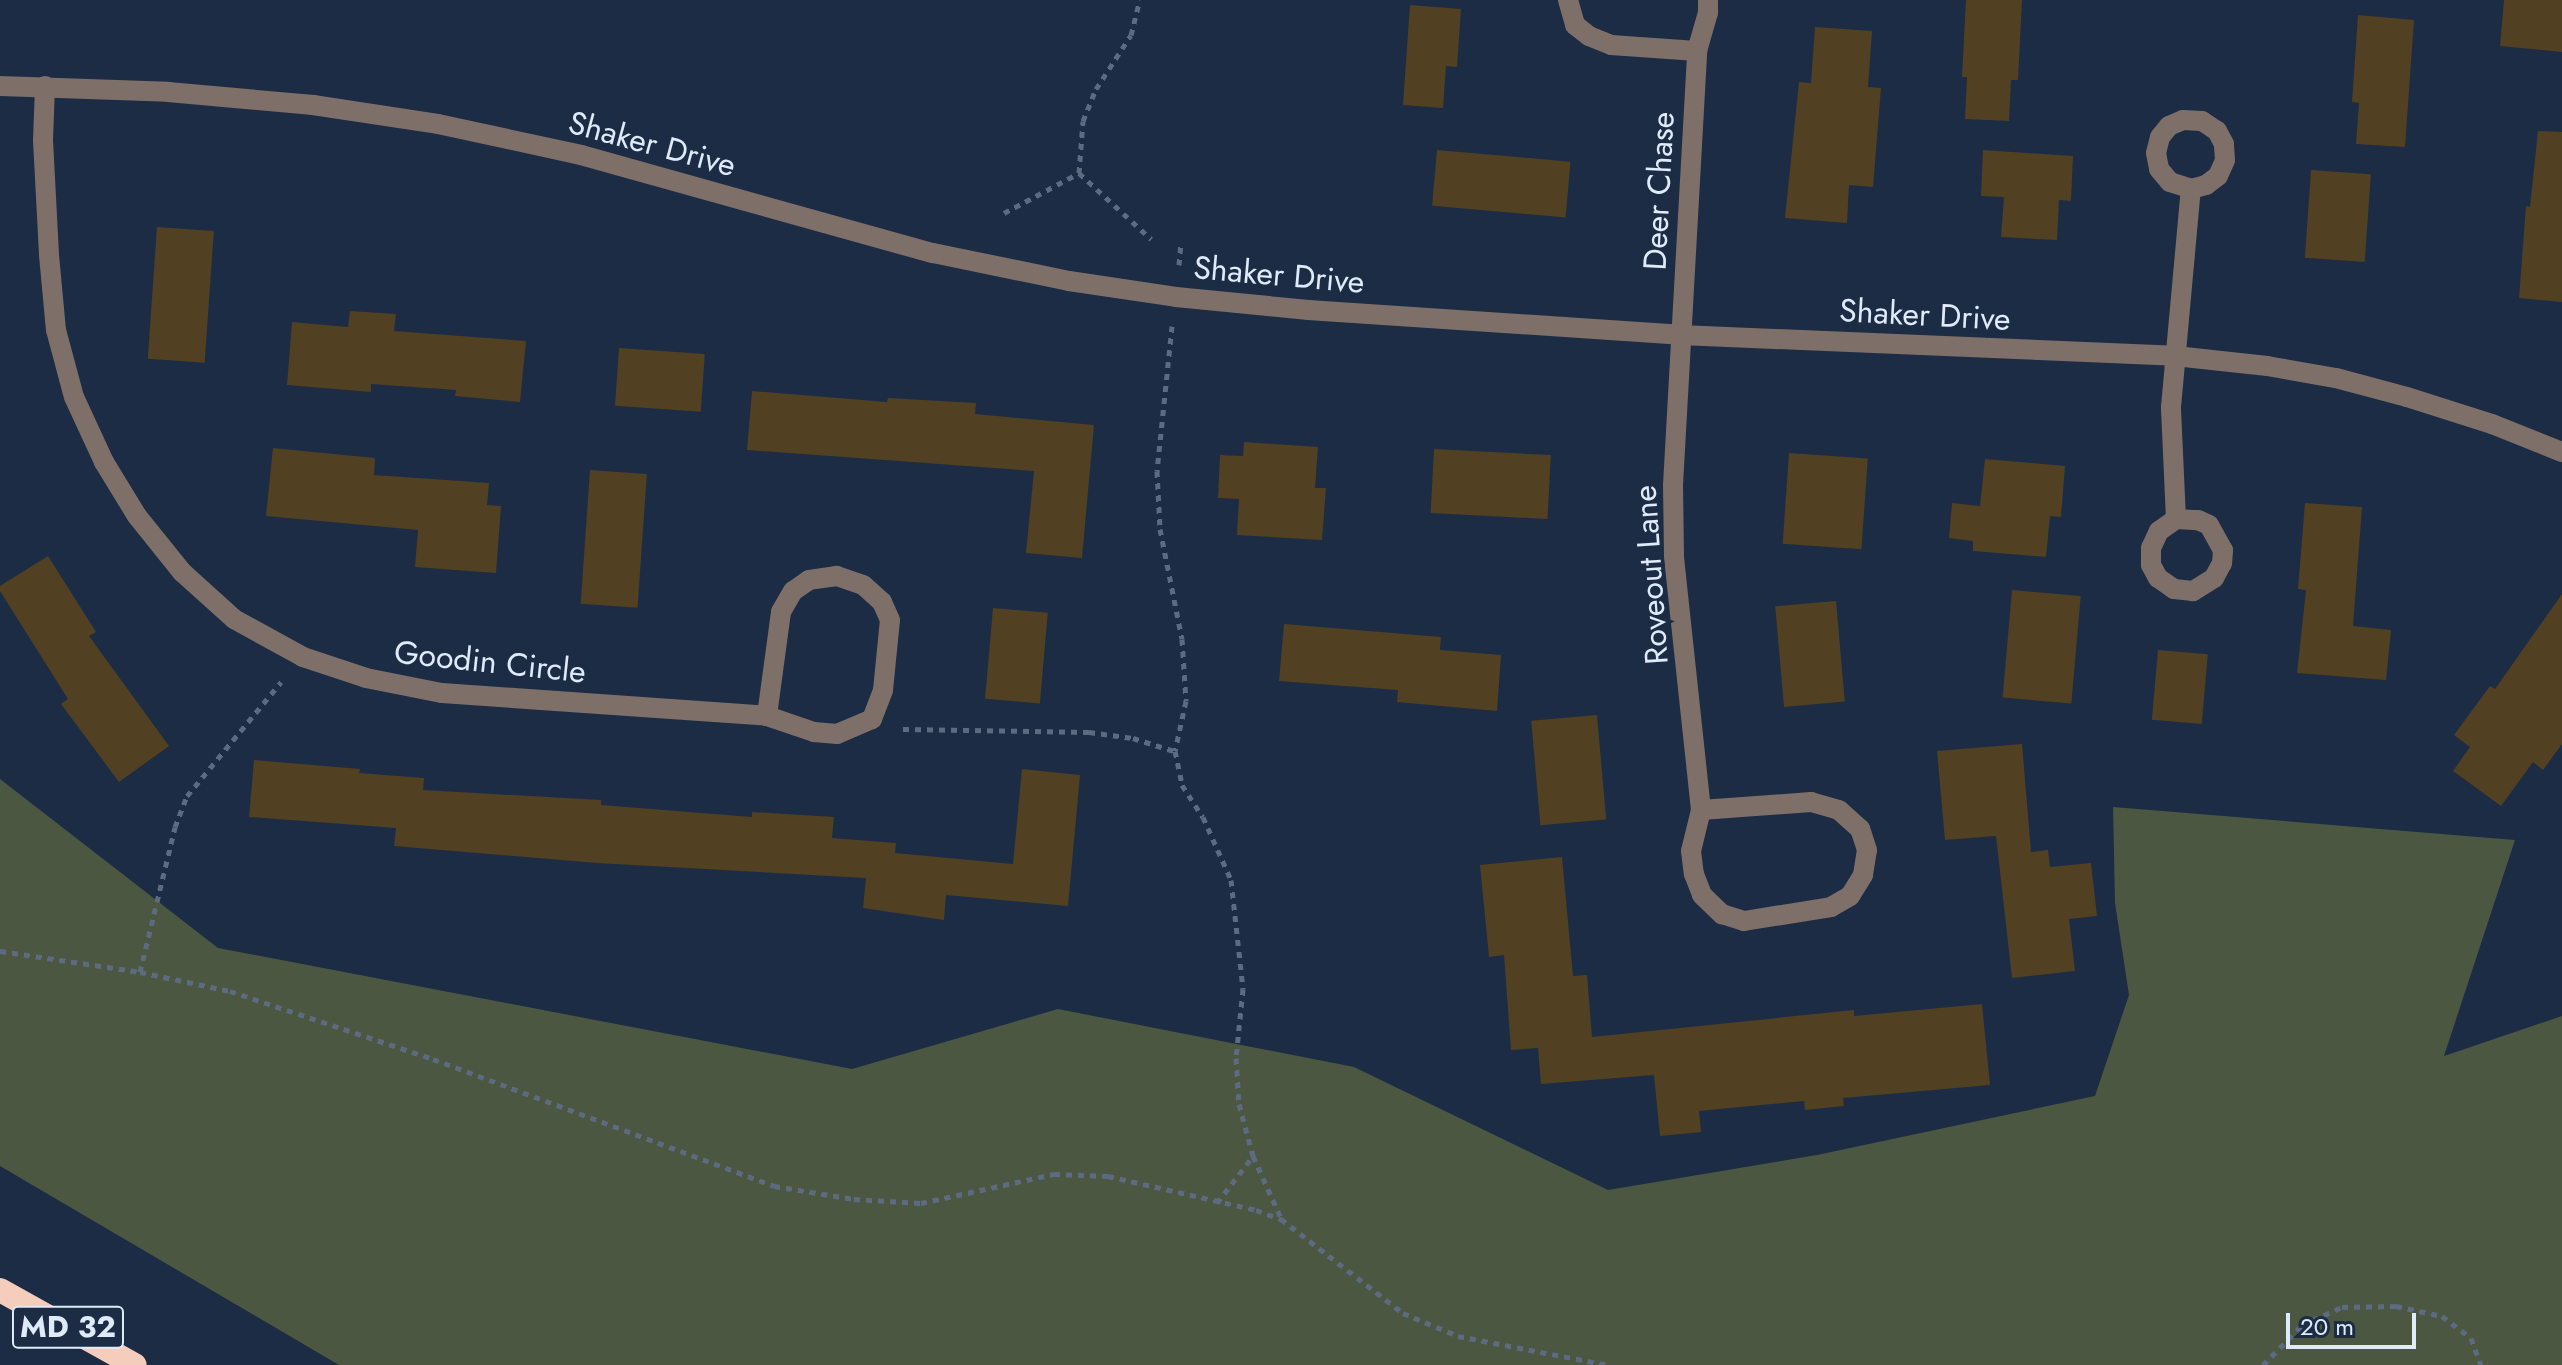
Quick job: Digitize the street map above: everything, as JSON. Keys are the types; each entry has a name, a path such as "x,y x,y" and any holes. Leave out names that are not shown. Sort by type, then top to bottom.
{"highway":[{"name":"MD 32","path":"0,1290 135,1365"}],"street":[{"path":"1568,0 1575,25 1600,41 1611,45 1697,51"},
{"name":"Deer Chase","path":"1680,335 1691,209 1697,51 1708,13 1708,0"},
{"name":"Shaker Drive","path":"0,86 168,92 299,104 438,124 581,155 933,253 1069,281 1308,310 1680,335 2175,356 2267,366 2336,378 2492,424 2562,452"},
{"name":"Goodin Circle","path":"45,86 43,140 49,255 56,330 74,397 104,462 137,516 182,572 234,619 303,657 366,678 442,693 767,716 814,732 837,734 872,719"},
{"path":"2176,519 2171,407 2191,189"},
{"name":"Roveout Lane","path":"1680,335 1673,485 1674,556 1701,810 1691,851 1694,874 1702,895 1722,914 1744,921 1831,907 1850,896 1863,875 1867,850 1860,829 1839,810 1811,802 1701,810"},
{"path":"767,716 781,612 793,591 809,580 837,576 863,585 882,602 890,620 883,690 872,719"}],"path":[{"path":"1079,173 1083,121 1096,89 1131,35 1140,0"},
{"path":"1004,213 1079,173"},
{"path":"1079,173 1151,239"},
{"path":"1169,350 1157,471 1160,529 1182,639 1186,701 1175,751 1182,785 1203,817 1231,880 1243,989 1236,1058 1239,1104 1253,1156 1281,1219"},
{"path":"140,972 175,827 187,796 303,657"},
{"path":"872,719 903,729 1089,732 1133,738 1175,751"},
{"path":"0,951 140,972 230,991 308,1015 774,1186 854,1199 921,1203 1054,1174 1095,1175 1281,1219 1403,1313 1458,1336 1609,1365"},
{"path":"1217,1203 1253,1156"},
{"path":"2263,1365 2302,1325 2342,1307 2396,1306 2442,1316 2471,1338 2481,1365"}],"green space":[{"path":"0,779 218,948 852,1069 1058,1009 1354,1067 1608,1190 1817,1155 2095,1096 2129,995 2115,903 2113,807 2515,840 2444,1056 2562,1016 2562,1365 339,1365 0,1166"}],"building":[{"path":"1966,0 2022,0 2018,80 2011,80 2009,121 1965,119 1967,77 1962,77"},
{"path":"2504,0 2562,0 2562,52 2500,46"},
{"path":"1410,5 1461,9 1457,67 1446,66 1443,108 1403,105"},
{"path":"2358,15 2414,20 2405,147 2356,144 2359,103 2352,102"},
{"path":"1815,27 1872,31 1868,87 1881,88 1873,187 1849,185 1847,223 1785,218 1799,82 1811,83"},
{"path":"2538,131 2562,132 2562,302 2519,298 2526,206 2530,207"},
{"path":"1437,150 1570,162 1566,217 1432,206"},
{"path":"1983,150 2073,156 2071,201 2059,200 2057,240 2001,237 2004,197 1981,196"},
{"path":"2311,170 2371,174 2365,262 2305,258"},
{"path":"157,227 214,231 205,363 148,359"},
{"path":"350,311 396,314 394,331 526,341 520,402 455,396 456,390 371,384 371,392 287,385 292,322 348,327"},
{"path":"619,348 705,354 701,412 615,406"},
{"path":"752,391 887,402 888,398 976,403 975,414 1094,425 1082,558 1026,553 1034,471 747,450"},
{"path":"1244,442 1318,447 1315,488 1326,488 1322,540 1237,535 1239,499 1218,498 1220,455 1243,456"},
{"path":"273,448 375,458 374,475 489,483 487,505 501,506 496,573 415,567 418,530 266,516"},
{"path":"1434,449 1551,455 1547,519 1431,513"},
{"path":"1789,453 1868,459 1861,549 1783,544"},
{"path":"1985,459 2065,466 2061,517 2050,516 2046,557 1973,551 1973,541 1949,538 1952,503 1980,506"},
{"path":"590,470 647,474 638,608 581,604"},
{"path":"2305,503 2362,507 2353,626 2391,630 2386,680 2297,673 2306,590 2298,589"},
{"path":"48,556 96,632 89,636 169,746 119,782 61,704 68,699 0,591 0,586"},
{"path":"2012,590 2081,596 2071,704 2003,698"},
{"path":"2562,594 2562,744 2543,770 2533,762 2501,806 2453,771 2470,747 2454,735 2490,686 2495,689"},
{"path":"1836,601 1845,702 1784,707 1775,606"},
{"path":"993,608 1048,613 1040,703 985,699"},
{"path":"1284,624 1441,637 1440,650 1501,655 1497,711 1397,702 1398,690 1279,681"},
{"path":"2158,650 2208,654 2202,724 2152,720"},
{"path":"1597,715 1606,820 1540,825 1531,721"},
{"path":"2022,744 2031,852 2048,850 2050,867 2091,863 2097,916 2069,919 2075,971 2012,978 1996,836 1945,840 1937,751"},
{"path":"254,760 424,778 423,790 601,800 601,805 752,817 752,812 834,817 832,838 896,843 895,853 1013,864 1022,769 1080,775 1068,906 946,895 944,920 863,908 866,878 597,863 394,846 396,828 249,817"},
{"path":"1562,857 1573,976 1587,975 1592,1037 1854,1010 1854,1016 1982,1004 1990,1085 1843,1098 1844,1106 1805,1110 1804,1101 1699,1111 1701,1132 1660,1136 1654,1075 1541,1084 1538,1048 1511,1050 1504,955 1489,957 1480,865"}]}
